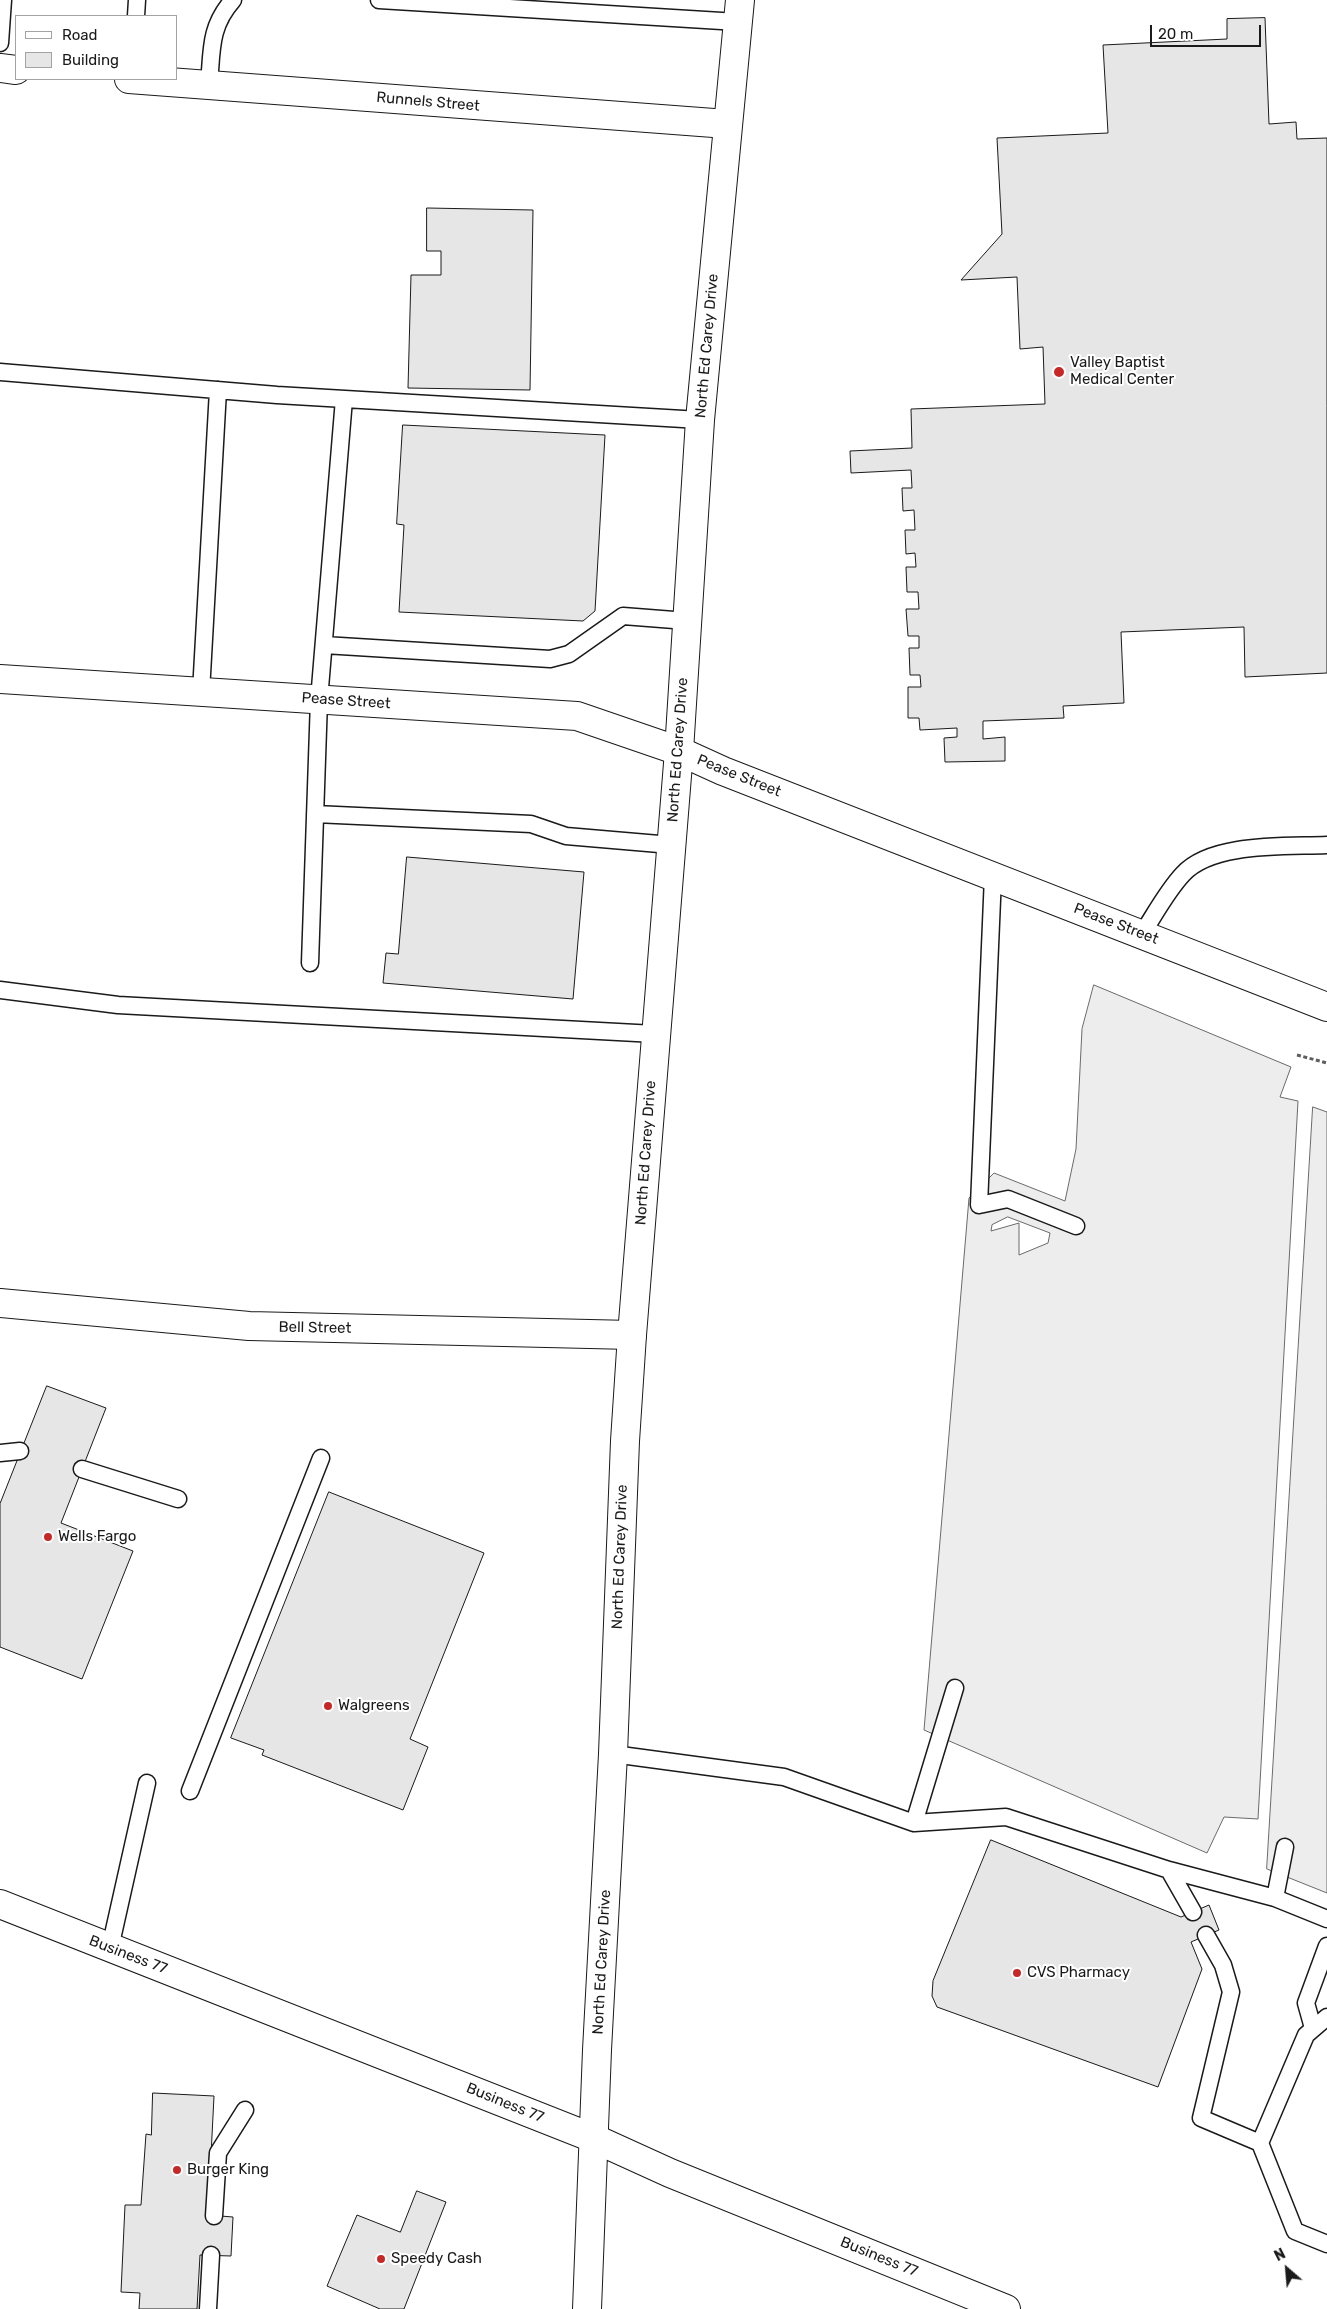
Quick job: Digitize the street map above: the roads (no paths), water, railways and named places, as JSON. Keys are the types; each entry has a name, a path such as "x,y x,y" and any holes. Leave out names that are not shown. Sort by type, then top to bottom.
{"main road":[{"name":"North Ed Carey Drive","path":"587,2309 593,2138 613,1754 625,1442 632,1335 678,751 700,420 739,11"},
{"path":"0,68 15,70"},
{"name":"Runnels Street","path":"144,80 727,124"},
{"name":"Pease Street","path":"0,679 577,716 678,751 723,771 1327,1006"},
{"name":"Bell Street","path":"0,1303 250,1326 632,1335"},
{"name":"Business 77","path":"0,1904 593,2138 670,2173 994,2306"}],"lane":[{"path":"0,44 3,0"},
{"path":"136,15 138,0"},
{"path":"210,85 213,33 221,13 233,0"},
{"path":"379,0 739,11"},
{"path":"0,372 344,399 700,420"},
{"path":"201,692 218,390"},
{"path":"310,963 319,700 344,399"},
{"path":"324,645 550,659 569,654 623,616 687,621"},
{"path":"315,814 531,824 566,836 671,845"},
{"path":"1142,934 1184,873 1202,859 1228,851 1327,845"},
{"path":"992,876 978,1206 1008,1199 1076,1226"},
{"path":"0,990 118,1005 655,1034"},
{"path":"0,1453 20,1451"},
{"path":"190,1791 321,1458"},
{"path":"82,1469 178,1499"},
{"path":"914,1823 955,1688"},
{"path":"613,1754 784,1777 914,1823 1006,1817 1169,1870 1275,1898 1327,1919"},
{"path":"110,1948 147,1783"},
{"path":"1275,1898 1285,1847"},
{"path":"1169,1870 1193,1912"},
{"path":"1206,1935 1223,1965 1231,1992 1201,2118 1260,2143"},
{"path":"1312,2028 1306,2003 1327,1946"},
{"path":"1327,2017 1306,2034 1260,2143 1294,2231 1327,2244"},
{"path":"214,2216 218,2153 245,2110"},
{"path":"208,2309 212,2255"}],"place":[{"name":"Valley Baptist Medical Center","path":"1059,372"},
{"name":"Wells Fargo","path":"48,1537"},
{"name":"Walgreens","path":"328,1706"},
{"name":"CVS Pharmacy","path":"1017,1973"},
{"name":"Burger King","path":"177,2170"},
{"name":"Speedy Cash","path":"381,2259"}]}
